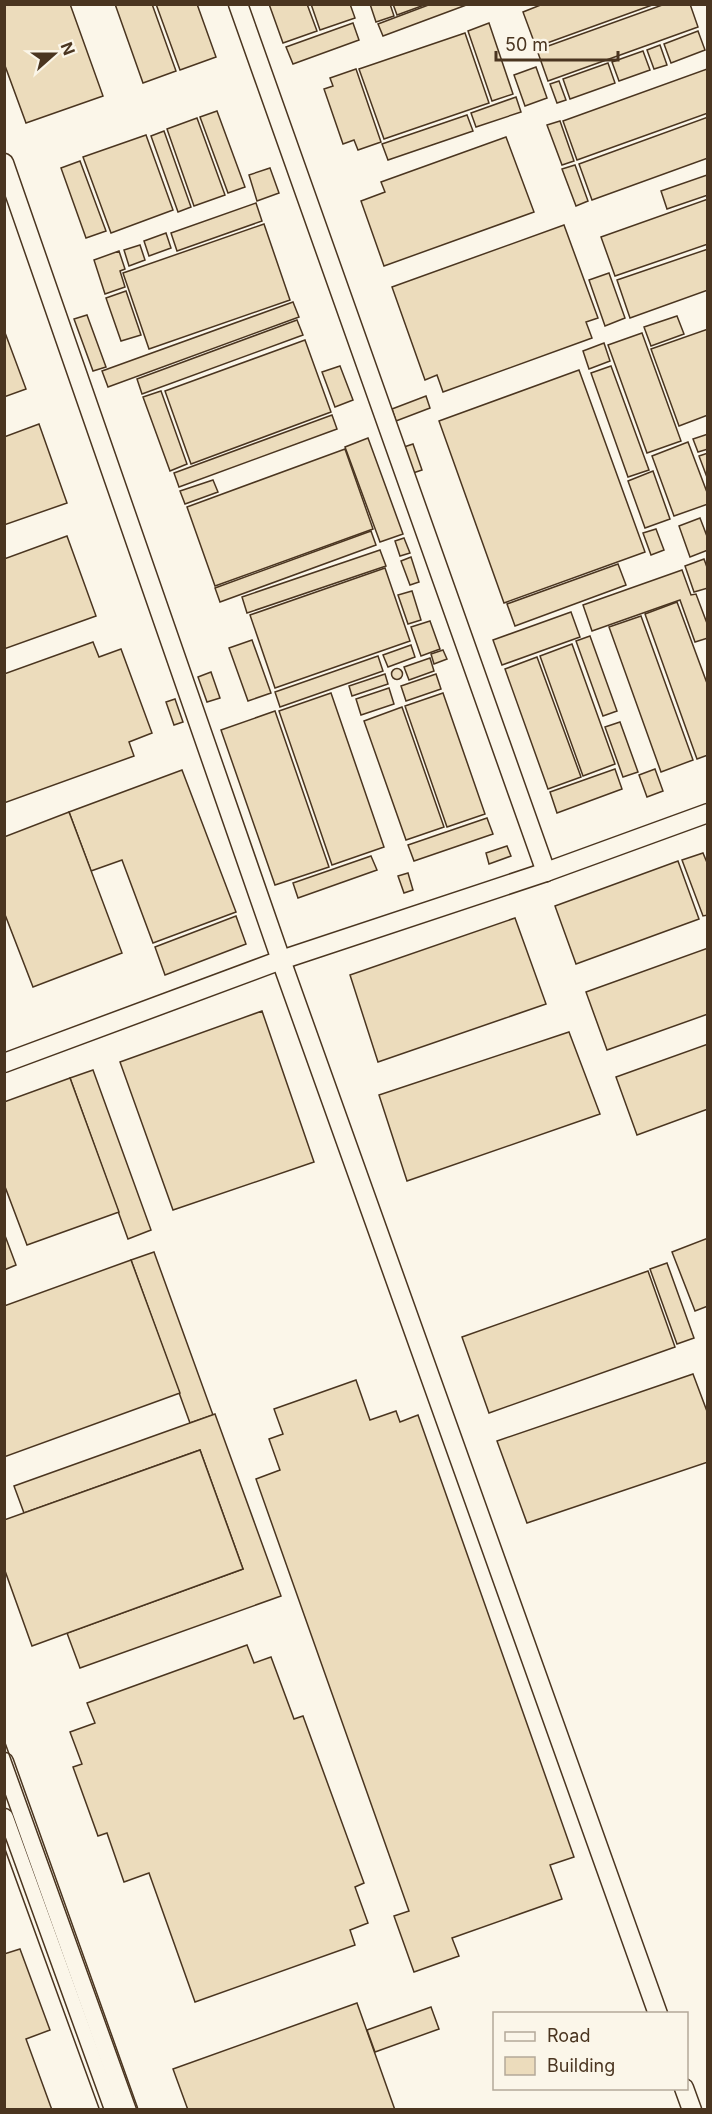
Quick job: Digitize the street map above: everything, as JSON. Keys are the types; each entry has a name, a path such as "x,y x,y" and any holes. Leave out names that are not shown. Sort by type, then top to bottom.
{"street":[{"path":"238,4 546,872"},
{"path":"4,163 281,960 658,2012"},
{"path":"4,1063 281,960 546,872 708,813"},
{"path":"4,1762 20,1857 110,2109"},
{"path":"4,1818 128,2109"},
{"path":"685,2090 692,2109"}],"building":[{"path":"4,4 70,4 103,96 26,123 4,63"},
{"path":"115,4 152,4 176,71 143,83"},
{"path":"156,4 197,4 216,57 180,70"},
{"path":"269,4 307,4 317,31 283,43"},
{"path":"311,4 350,4 355,18 320,30"},
{"path":"370,4 390,4 394,16 376,22"},
{"path":"393,4 427,4 397,15"},
{"path":"431,4 469,4 383,36 378,24"},
{"path":"543,4 655,4 536,47 523,12"},
{"path":"665,4 690,4 698,27 548,81 537,50"},
{"path":"353,23 359,40 293,64 286,47"},
{"path":"489,23 513,94 492,101 468,31"},
{"path":"698,31 705,50 671,63 664,44"},
{"path":"465,33 489,103 384,139 359,69"},
{"path":"660,45 667,65 654,69 647,50"},
{"path":"643,51 650,70 619,81 612,62"},
{"path":"608,63 615,83 570,99 563,79"},
{"path":"536,67 547,98 525,106 514,75"},
{"path":"356,69 381,142 358,150 354,140 343,144 324,89 333,86 330,78"},
{"path":"707,69 708,113 577,160 563,121"},
{"path":"559,81 566,100 557,103 550,84"},
{"path":"516,97 521,112 476,127 471,113"},
{"path":"217,111 245,187 228,193 200,117"},
{"path":"467,115 473,131 388,160 382,144"},
{"path":"708,117 708,158 592,200 579,164"},
{"path":"197,118 225,195 194,206 167,129"},
{"path":"560,121 574,161 562,165 547,125"},
{"path":"164,131 191,207 178,212 151,136"},
{"path":"146,135 173,210 111,233 83,157"},
{"path":"506,137 534,212 384,266 361,201 385,192 381,182"},
{"path":"80,161 106,231 86,238 61,168"},
{"path":"575,165 588,201 576,206 562,169"},
{"path":"270,168 279,193 257,201 249,175"},
{"path":"707,175 708,195 667,209 661,191"},
{"path":"708,199 708,244 615,276 601,237"},
{"path":"256,203 262,221 177,251 171,233"},
{"path":"264,224 290,300 149,349 123,273"},
{"path":"564,225 598,318 586,322 592,338 443,392 437,375 425,380 392,287"},
{"path":"166,233 171,248 149,256 144,241"},
{"path":"140,245 145,260 129,266 124,250"},
{"path":"708,249 708,290 630,318 617,280"},
{"path":"119,251 125,269 120,271 125,287 105,294 94,260"},
{"path":"609,273 625,318 605,326 589,280"},
{"path":"126,291 141,335 121,341 106,298"},
{"path":"293,302 299,317 108,387 102,371"},
{"path":"87,315 106,367 93,371 74,319"},
{"path":"677,316 684,334 651,346 644,327"},
{"path":"297,320 303,335 142,394 137,379"},
{"path":"708,329 708,415 679,426 651,349"},
{"path":"4,330 26,389 4,397"},
{"path":"642,333 681,441 647,453 608,345"},
{"path":"305,340 331,412 191,464 165,391"},
{"path":"604,343 610,361 589,369 583,351"},
{"path":"340,366 353,400 335,407 322,372"},
{"path":"611,366 649,470 628,477 591,373"},
{"path":"579,370 645,552 504,603 439,421"},
{"path":"161,391 187,464 170,471 143,397"},
{"path":"426,396 430,408 396,421 392,409"},
{"path":"332,415 337,429 179,487 174,473"},
{"path":"39,424 67,503 4,525 4,437"},
{"path":"708,434 708,449 698,452 693,439"},
{"path":"368,438 403,534 380,542 345,447"},
{"path":"688,442 708,495 708,504 674,516 652,456"},
{"path":"413,444 422,470 410,474 401,448"},
{"path":"345,449 373,529 215,586 187,507"},
{"path":"708,453 708,480 699,456"},
{"path":"653,471 670,519 645,528 628,481"},
{"path":"213,480 218,492 185,504 180,491"},
{"path":"700,518 708,539 708,550 690,557 679,526"},
{"path":"656,529 664,550 651,555 643,533"},
{"path":"371,531 376,545 220,602 215,588"},
{"path":"67,536 96,616 4,649 4,559"},
{"path":"404,538 410,553 400,556 395,541"},
{"path":"380,550 386,566 247,613 242,597"},
{"path":"411,557 419,582 410,585 401,561"},
{"path":"704,559 708,570 708,588 694,592 685,566"},
{"path":"618,564 626,585 515,626 507,604"},
{"path":"385,568 410,641 275,688 250,615"},
{"path":"682,570 691,595 696,594 708,626 708,638 695,642 680,600 592,631 583,605"},
{"path":"412,591 421,620 408,624 398,595"},
{"path":"677,602 708,686 708,755 697,759 645,614"},
{"path":"571,612 580,637 502,665 493,640"},
{"path":"641,616 693,760 661,772 609,627"},
{"path":"430,621 440,649 421,656 411,627"},
{"path":"590,636 617,711 603,716 576,641"},
{"path":"252,640 271,693 248,701 229,648"},
{"path":"93,642 99,657 121,649 152,733 129,742 134,756 4,803 4,674"},
{"path":"572,644 615,764 583,776 540,656"},
{"path":"411,645 415,657 388,667 383,655"},
{"path":"443,650 447,659 434,664 431,654"},
{"path":"378,656 383,671 280,707 275,692"},
{"path":"537,657 581,777 548,789 505,669"},
{"path":"430,658 434,671 409,680 404,667"},
{"path":"397,669 401,670 401,678 397,679 393,678 392,674 393,670"},
{"path":"211,672 220,698 207,702 198,677"},
{"path":"385,674 388,684 352,696 349,686"},
{"path":"436,674 441,689 406,701 401,686"},
{"path":"389,688 394,704 361,715 356,699"},
{"path":"331,693 384,847 332,865 279,711"},
{"path":"443,693 485,814 447,827 405,706"},
{"path":"175,699 183,722 174,725 166,702"},
{"path":"402,707 444,827 406,840 364,721"},
{"path":"275,711 329,867 275,885 221,730"},
{"path":"620,722 638,772 623,777 605,727"},
{"path":"615,769 622,789 557,813 550,792"},
{"path":"655,769 663,791 647,797 639,775"},
{"path":"182,770 236,912 153,943 122,860 91,871 69,812"},
{"path":"69,812 122,953 33,987 4,912 4,837"},
{"path":"487,818 493,834 414,861 408,845"},
{"path":"507,846 511,856 489,864 486,853"},
{"path":"703,853 708,865 708,915 703,916 682,860"},
{"path":"371,856 377,870 298,898 293,883"},
{"path":"678,861 699,919 576,964 555,906"},
{"path":"408,873 413,890 404,893 398,876"},
{"path":"236,916 246,944 165,975 155,947"},
{"path":"515,918 546,1004 378,1062 350,975"},
{"path":"708,948 708,1014 607,1050 586,992"},
{"path":"262,1011 314,1162 173,1210 120,1062"},
{"path":"569,1032 600,1114 407,1181 379,1095"},
{"path":"708,1044 708,1109 637,1135 616,1077"},
{"path":"93,1070 151,1230 128,1239 70,1078"},
{"path":"70,1078 119,1212 27,1245 4,1184 4,1102"},
{"path":"4,1233 16,1265 4,1270"},
{"path":"708,1238 708,1306 695,1311 672,1252"},
{"path":"154,1252 213,1415 190,1423 131,1260"},
{"path":"131,1260 180,1393 4,1457 4,1306"},
{"path":"667,1263 694,1338 677,1344 650,1269"},
{"path":"648,1271 675,1347 489,1413 462,1337"},
{"path":"693,1374 708,1414 708,1462 527,1523 497,1441"},
{"path":"356,1380 370,1420 396,1411 400,1422 418,1415 574,1857 550,1865 562,1899 452,1938 459,1956 414,1972 394,1916 409,1911 256,1479 280,1470 269,1439 283,1434 274,1409"},
{"path":"215,1414 281,1596 80,1668 67,1633 243,1569 200,1450 24,1513 14,1486"},
{"path":"200,1450 243,1569 32,1646 4,1568 4,1520"},
{"path":"247,1645 254,1663 271,1657 294,1719 303,1716 364,1883 355,1887 368,1923 350,1930 355,1945 195,2002 149,1873 124,1882 107,1833 98,1836 73,1767 82,1764 70,1732 95,1723 87,1703"},
{"path":"20,1949 50,2030 26,2039 52,2110 4,2110 4,1954"},
{"path":"357,2003 395,2110 188,2110 173,2069"},
{"path":"431,2007 439,2029 375,2052 367,2030"}],"tram line":[{"path":"4,1740 137,2110"},
{"path":"4,1834 104,2110"}]}
